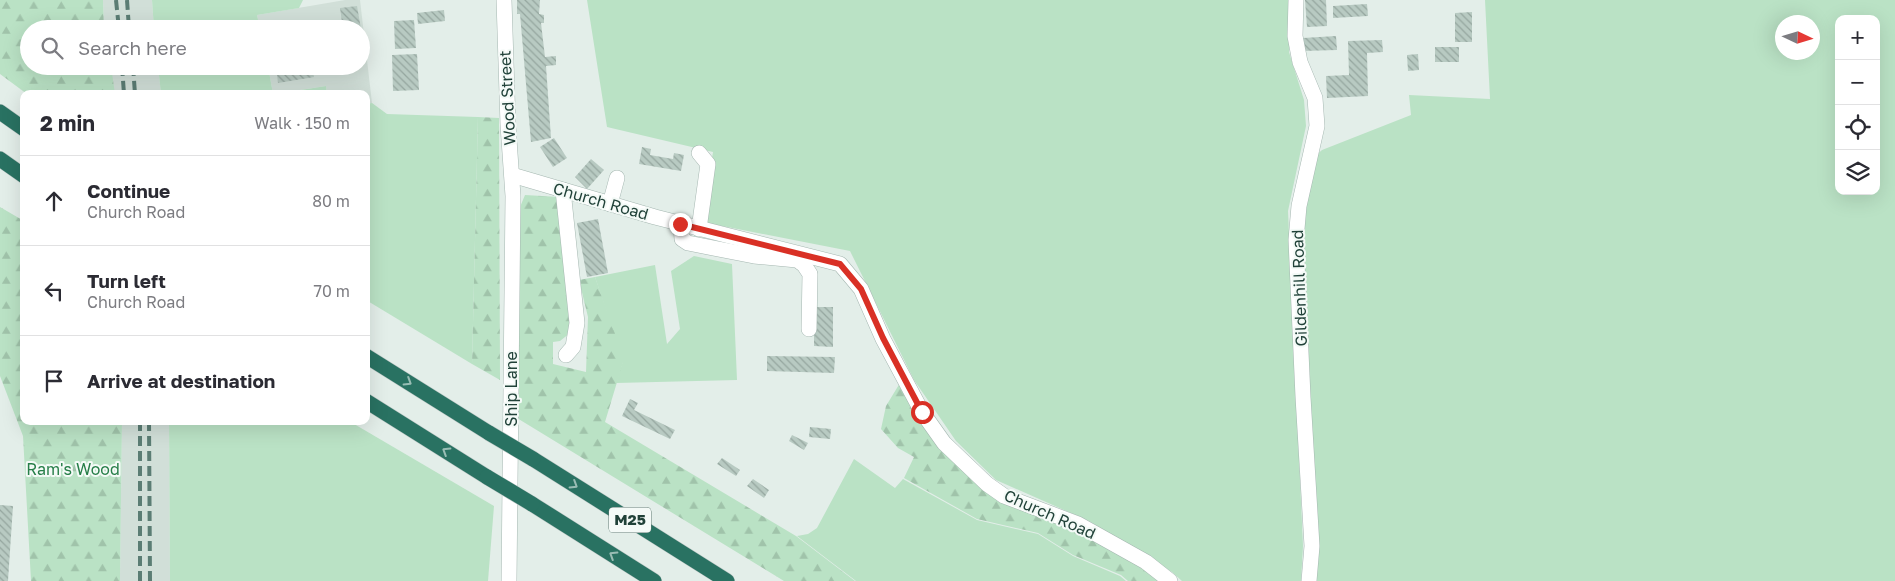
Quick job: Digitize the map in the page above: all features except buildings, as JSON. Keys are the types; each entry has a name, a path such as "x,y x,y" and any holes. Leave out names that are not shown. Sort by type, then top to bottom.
{"highway":[{"path":"0,112 20,126"},
{"path":"0,159 20,173"},
{"name":"M25","path":"370,359 727,581"},
{"name":"M25","path":"370,404 654,581"}],"street":[{"name":"Wood Street","path":"504,0 508,125 513,196"},
{"name":"Gildenhill Road","path":"1296,0 1295,36 1300,62 1315,98 1317,126 1299,206 1296,240 1303,406 1312,546 1309,581"},
{"path":"698,229 708,164 700,153"},
{"name":"Church Road","path":"512,175 698,229 840,264 861,289 883,338 922,412 944,443 987,484 1004,496 1078,524 1146,562 1170,581"},
{"path":"610,204 617,178"},
{"path":"563,190 577,323 573,347 566,355"},
{"name":"Ship Lane","path":"509,581 513,196"},
{"path":"680,224 682,239 688,243 754,256 797,260 804,265 810,274 809,329"}],"shaded area":[{"path":"103,0 152,0 153,20 104,20"},
{"path":"345,0 360,0 362,20 258,20 257,15"},
{"path":"109,75 159,75 161,90 111,90"},
{"path":"270,75 369,75 372,103 370,103 370,90 326,90 326,86 300,90 272,90"},
{"path":"122,425 169,425 170,581 120,581"}],"green space":[{"path":"0,0 103,0 104,20 20,20 20,75 112,75 114,90 22,90 0,74"},
{"path":"152,0 303,0 299,8 257,15 258,20 153,20"},
{"path":"587,0 1291,0 1289,52 1304,100 1306,126 1288,211 1303,546 1301,581 1182,581 1172,572 1089,521 996,480 956,441 914,380 850,251 702,222 713,152 607,127"},
{"path":"1485,0 1895,0 1895,581 1310,581 1298,240 1312,159 1322,150 1411,115 1409,95 1490,99"},
{"path":"159,75 270,75 272,90 161,90"},
{"path":"326,86 326,90 300,90"},
{"path":"370,103 387,114 478,117 472,364 370,302"},
{"path":"478,117 499,118 500,380 472,364"},
{"path":"525,195 559,197 570,333 560,341 553,342 553,364 586,372 588,317 579,280 595,277 624,359 605,422 796,536 855,581 784,581 512,415 520,207"},
{"name":"Ram's Wood","path":"0,207 20,219 20,425 122,425 120,581 31,581 23,436 0,376"},
{"path":"694,256 732,264 737,380 616,383 623,361 595,277 655,265 667,344 680,329 671,271"},
{"path":"903,378 963,462 1040,512 1168,581 1128,581 1121,575 1073,555 1038,533 977,519 904,478 914,457 898,448 881,429 886,406"},
{"path":"169,425 356,425 494,506 488,581 170,581"},
{"path":"854,459 895,488 903,479 977,520 1038,534 1073,556 1120,576 1126,581 856,581 797,536 808,534 817,528"}],"railway":[{"path":"116,0 118,20"},
{"path":"127,0 128,20"},
{"path":"123,75 124,90"},
{"path":"134,75 135,90"},
{"path":"140,425 140,581"},
{"path":"149,425 150,581"}],"route":[{"path":"680,224 840,264 861,289 883,338 922,412"}]}
